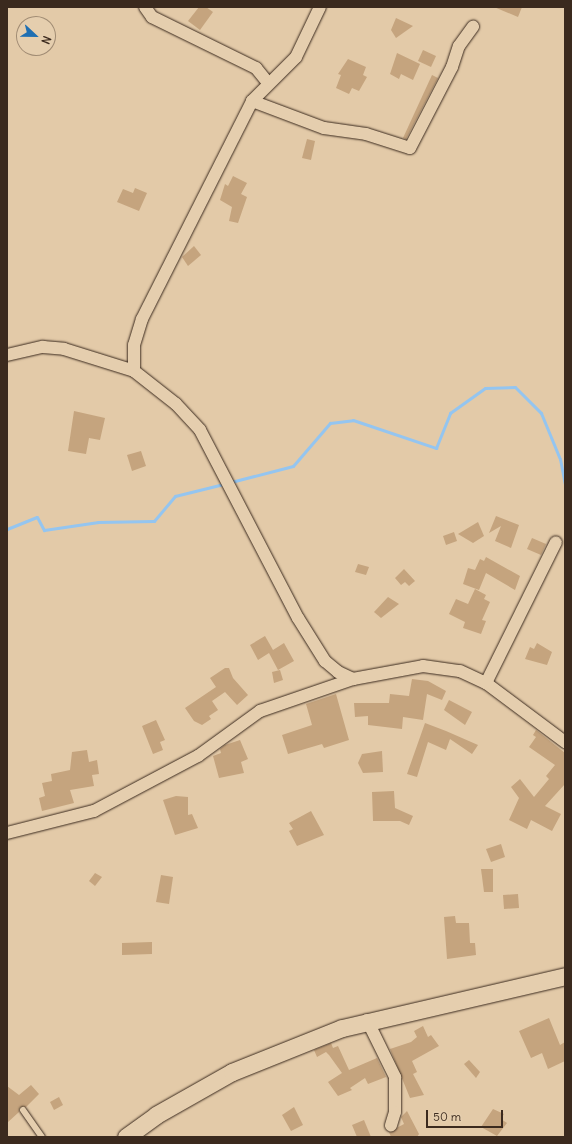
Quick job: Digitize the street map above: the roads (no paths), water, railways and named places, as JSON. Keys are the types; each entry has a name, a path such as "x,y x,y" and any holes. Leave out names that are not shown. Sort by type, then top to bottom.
{"main road":[{"path":"126,1137 156,1115 232,1072 367,1020 565,976"}],"street":[{"path":"145,7 152,18 256,68 268,83"},
{"path":"134,371 134,345 142,319 252,101 268,83 296,57 320,7"},
{"path":"252,101 324,128 366,134 410,148 452,67 459,46 473,27"},
{"path":"7,355 43,347 64,349 134,371 176,404 200,430 221,468 231,493 298,618 326,661 338,672 353,679"},
{"path":"486,683 556,542"},
{"path":"7,833 94,811 198,756 260,711 353,679 423,666 460,671 486,683 565,742"},
{"path":"367,1020 395,1076 395,1112 391,1125"}],"lane":[{"path":"23,1110 42,1137"}],"waterway":[{"path":"231,482 293,466 330,423 353,420 436,448 450,413 485,388 515,387 541,413 560,459 565,484"},
{"path":"7,529 37,517 44,530 98,522 154,521 175,496 224,484"}]}
